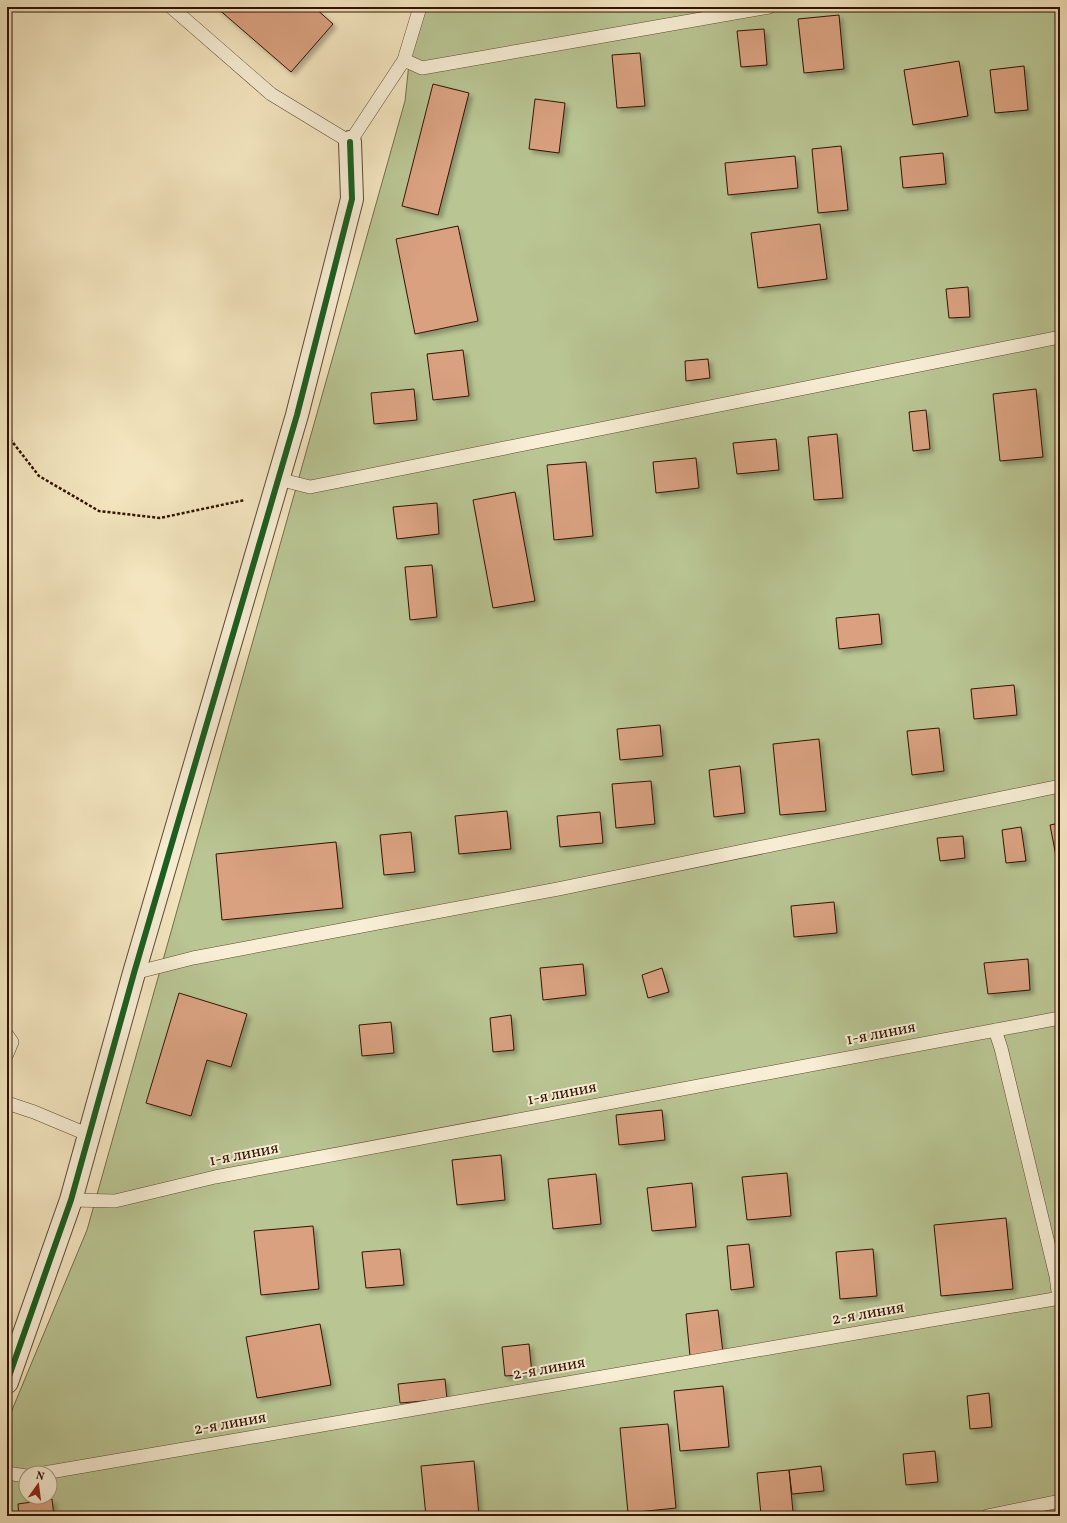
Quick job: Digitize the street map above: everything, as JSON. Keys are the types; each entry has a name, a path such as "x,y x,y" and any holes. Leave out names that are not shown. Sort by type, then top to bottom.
{"street":[{"path":"7,1382 71,1200 134,973 297,415 352,199 350,142"}],"lane":[{"path":"170,7 271,94 350,142 404,60 420,7"},
{"path":"404,60 422,68 769,7"},
{"path":"278,479 310,487 1060,337"},
{"path":"134,973 193,958 558,889 1060,786"},
{"name":"1-я линия","path":"71,1200 115,1201 215,1177 1060,1018"},
{"path":"995,1030 1054,1269 1059,1299"},
{"path":"7,1035 12,1042 7,1054"},
{"path":"7,1104 34,1112 89,1135"},
{"name":"2-я линия","path":"58,1471 1059,1299"},
{"path":"7,1473 18,1475"},
{"path":"987,1516 1060,1502"}],"path":[{"path":"7,435 38,476 99,511 160,518 252,498"}],"green space":[{"path":"415,7 1060,7 1060,1516 7,1516 7,1422 87,1230 405,101"}],"building":[{"path":"216,7 314,7 333,24 291,72"},
{"path":"839,15 844,69 804,73 798,19"},
{"path":"764,29 767,65 741,67 737,31"},
{"path":"640,53 645,106 617,108 612,55"},
{"path":"959,61 968,116 913,125 904,70"},
{"path":"1024,66 1028,110 995,113 990,70"},
{"path":"433,84 469,93 438,215 402,206"},
{"path":"535,99 565,103 559,153 529,149"},
{"path":"841,146 848,210 818,213 812,149"},
{"path":"943,153 946,184 903,188 900,157"},
{"path":"795,156 798,188 728,195 725,163"},
{"path":"820,224 827,279 758,288 751,233"},
{"path":"458,226 478,321 415,334 396,239"},
{"path":"968,287 970,317 949,318 946,289"},
{"path":"463,350 469,396 433,400 427,354"},
{"path":"708,359 710,378 686,381 685,361"},
{"path":"414,389 417,420 374,424 371,393"},
{"path":"1036,389 1043,457 1000,461 993,394"},
{"path":"926,410 930,449 913,451 909,412"},
{"path":"837,434 843,498 814,500 808,437"},
{"path":"776,439 779,470 737,474 733,443"},
{"path":"696,458 699,488 656,493 653,462"},
{"path":"586,462 593,536 554,540 547,465"},
{"path":"515,492 535,601 493,608 473,500"},
{"path":"437,503 439,534 397,539 393,507"},
{"path":"432,565 437,617 410,620 405,567"},
{"path":"879,614 882,644 839,649 836,618"},
{"path":"1014,685 1017,715 974,719 971,689"},
{"path":"660,725 663,756 620,760 617,729"},
{"path":"939,728 944,771 912,775 907,731"},
{"path":"819,739 826,811 780,815 773,744"},
{"path":"740,766 745,813 714,817 709,770"},
{"path":"651,781 655,824 616,828 612,784"},
{"path":"507,811 511,849 459,854 455,816"},
{"path":"600,812 603,843 560,847 557,816"},
{"path":"1060,823 1060,855 1056,856 1050,825"},
{"path":"1021,827 1026,861 1006,863 1002,830"},
{"path":"411,832 415,872 384,875 380,835"},
{"path":"963,836 965,858 940,861 937,838"},
{"path":"336,842 343,908 222,920 216,854"},
{"path":"834,902 837,933 794,937 791,906"},
{"path":"1028,959 1030,990 988,994 984,963"},
{"path":"583,964 586,995 543,1000 540,968"},
{"path":"662,968 669,992 648,998 642,975"},
{"path":"179,993 247,1014 231,1067 207,1060 191,1116 146,1103"},
{"path":"511,1015 514,1050 493,1052 490,1018"},
{"path":"391,1022 394,1053 362,1056 359,1025"},
{"path":"662,1110 665,1140 619,1145 616,1115"},
{"path":"501,1155 505,1200 457,1205 452,1160"},
{"path":"787,1173 791,1216 747,1220 742,1177"},
{"path":"596,1174 601,1224 553,1229 548,1179"},
{"path":"692,1183 696,1227 652,1231 647,1188"},
{"path":"1006,1218 1013,1289 941,1296 934,1225"},
{"path":"313,1226 319,1289 261,1295 254,1231"},
{"path":"749,1244 754,1287 731,1290 727,1246"},
{"path":"400,1249 404,1285 366,1288 362,1252"},
{"path":"873,1249 877,1296 840,1299 836,1252"},
{"path":"718,1310 723,1353 690,1356 686,1314"},
{"path":"320,1324 331,1385 257,1398 246,1337"},
{"path":"529,1344 532,1374 505,1376 502,1347"},
{"path":"445,1379 447,1399 400,1403 398,1384"},
{"path":"723,1386 729,1447 680,1451 674,1391"},
{"path":"989,1393 992,1427 970,1429 967,1396"},
{"path":"668,1424 676,1508 628,1513 620,1428"},
{"path":"935,1451 938,1482 906,1485 903,1454"},
{"path":"474,1461 479,1516 426,1516 421,1466"},
{"path":"821,1466 824,1491 792,1494 789,1470"},
{"path":"789,1470 793,1512 761,1515 757,1473"},
{"path":"18,1505 53,1505 54,1516 19,1516"}],"cycle path":[{"path":"7,1382 71,1200 134,973 297,415 352,199 350,142"}]}
